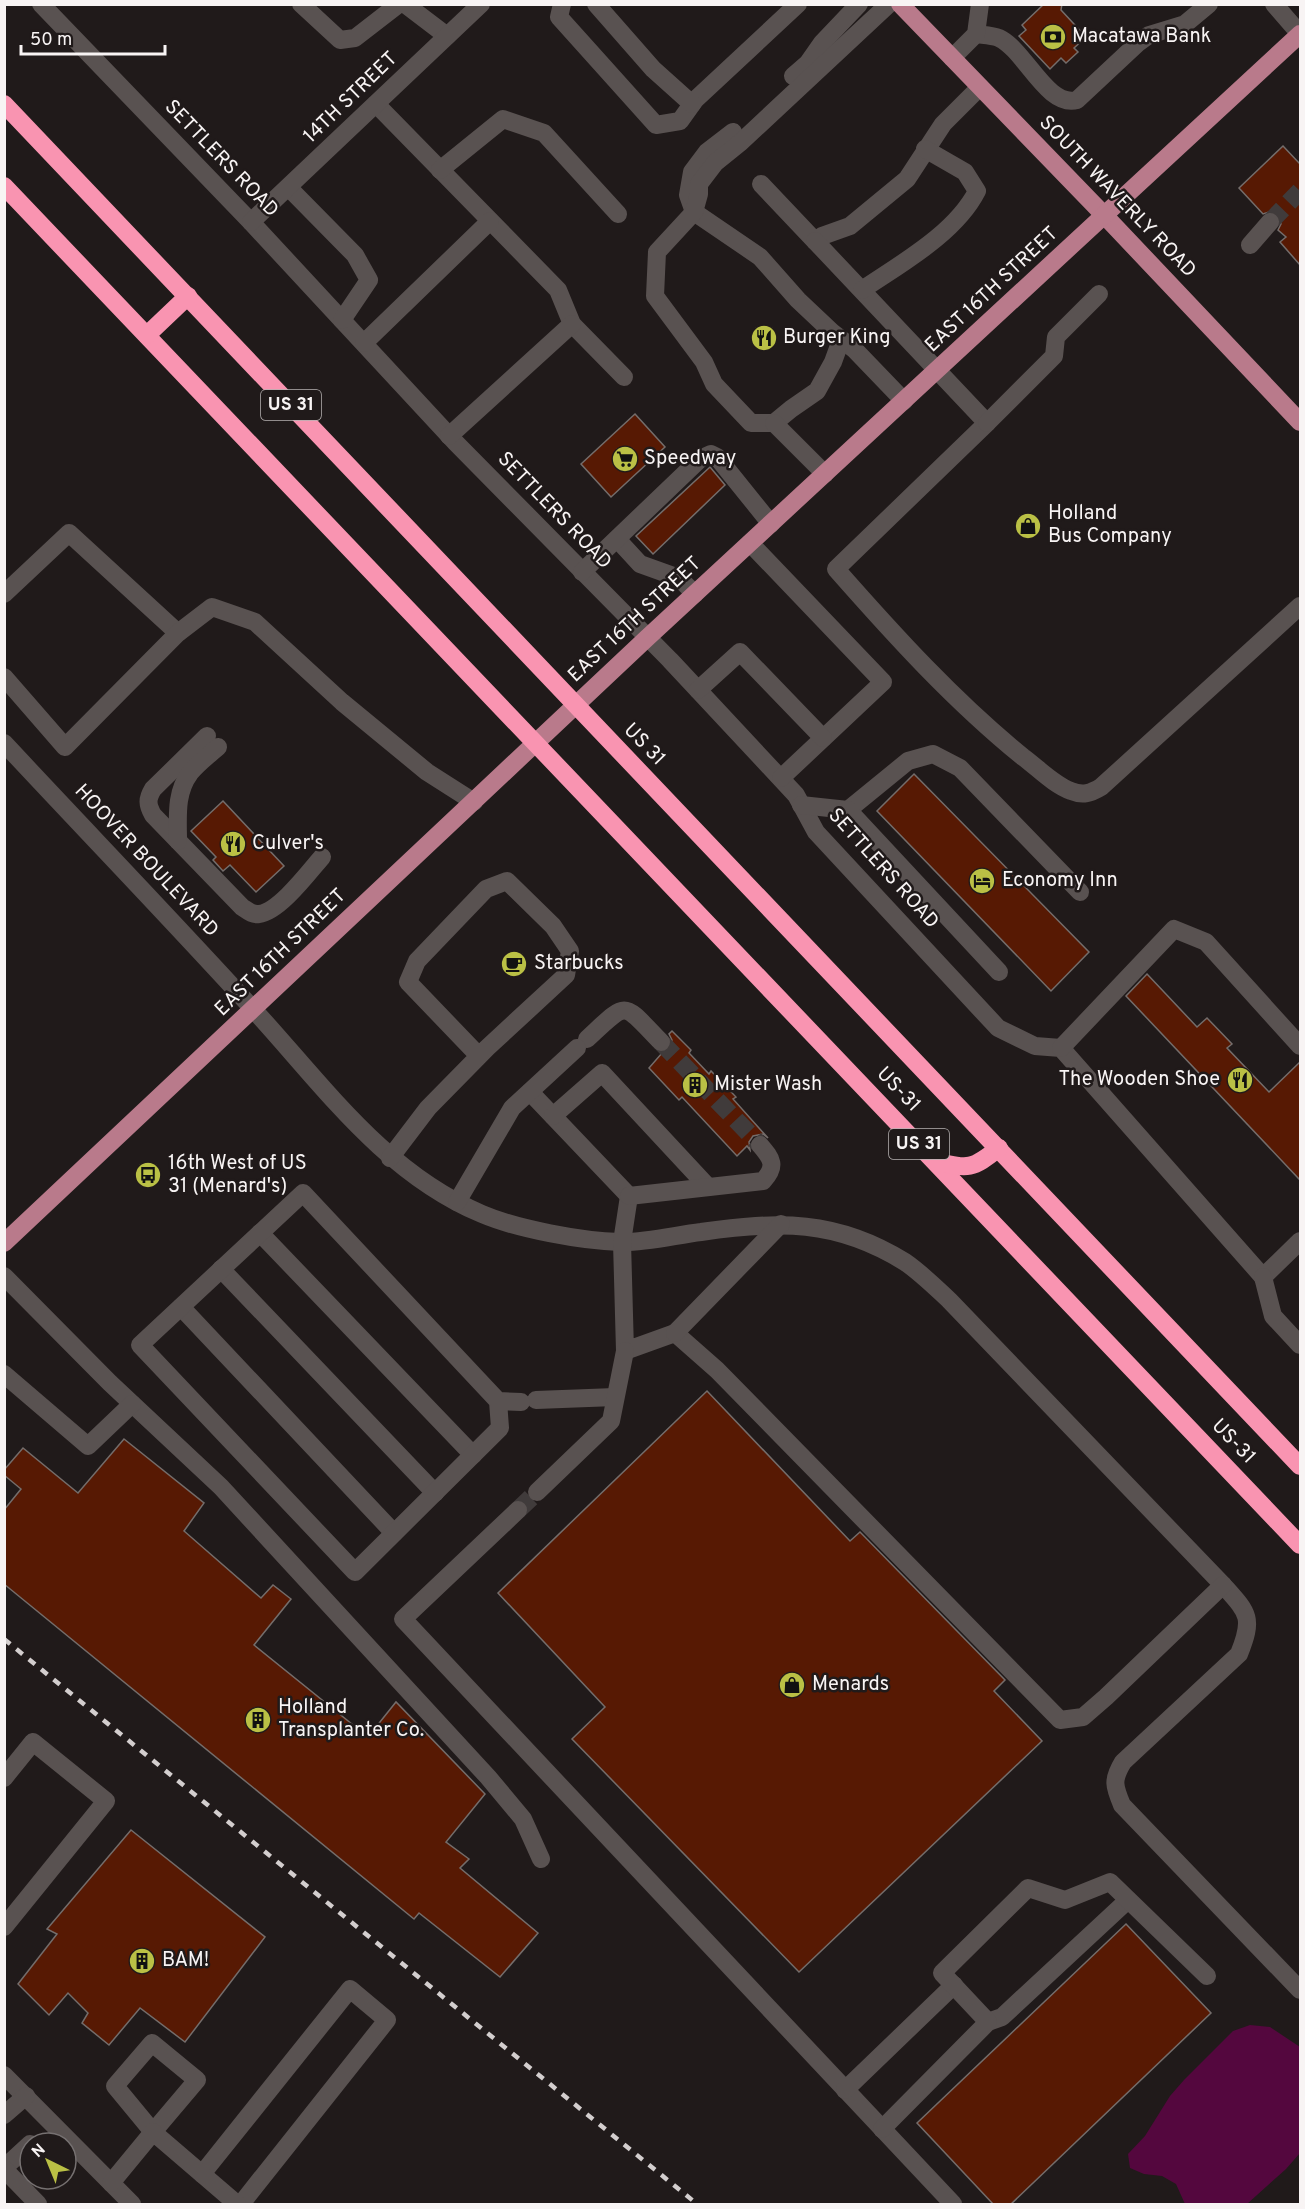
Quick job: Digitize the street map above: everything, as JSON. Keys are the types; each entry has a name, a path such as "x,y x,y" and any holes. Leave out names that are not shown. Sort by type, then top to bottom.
{"highway":[{"name":"US 31","path":"4,104 1300,1466"},
{"name":"US 31","path":"4,186 536,744"},
{"path":"147,335 188,296"},
{"name":"US-31","path":"536,744 1300,1545"},
{"path":"934,1161 960,1167 978,1165 999,1148"}],"main road":[{"name":"SOUTH WAVERLY ROAD","path":"900,4 1300,422"},
{"name":"EAST 16TH STREET","path":"7,1237 254,1010 647,638 1300,34"}],"street":[{"path":"302,4 340,40 356,38 399,4"},
{"path":"405,4 447,36"},
{"name":"14TH STREET","path":"251,222 481,4"},
{"path":"562,4 559,17 656,124 680,121 692,104 798,4"},
{"path":"597,4 653,69 692,104"},
{"path":"859,4 822,43 808,63 726,139 707,152 692,172 688,195 694,212 760,257 798,300 854,349 904,401"},
{"path":"841,340 817,391 774,423 751,423 714,384 704,362 655,296 657,252 694,212 699,184 715,163 741,142 889,4"},
{"path":"952,58 976,34 980,4"},
{"path":"976,34 991,36 1006,42 1057,97 1070,102 1077,100 1149,35 1185,24 1209,4"},
{"path":"1274,4 1300,34"},
{"name":"SETTLERS ROAD","path":"51,8 449,436 781,778 796,795 816,832 998,1028 1035,1046 1061,1048"},
{"path":"815,241 822,236 850,226 907,179 943,124 980,87"},
{"path":"376,104 558,290 572,324 624,377"},
{"path":"440,170 503,119 544,133 618,214"},
{"path":"862,291 937,238 970,204 976,191 965,172 925,149"},
{"path":"761,184 987,423"},
{"path":"289,188 355,255 369,280 342,320"},
{"path":"363,344 490,221"},
{"path":"1250,245 1270,222"},
{"path":"1099,294 1056,338 1054,356 836,569 899,640 984,725 1071,791 1087,795 1101,788 1300,606"},
{"path":"449,436 572,324"},
{"path":"774,423 825,474"},
{"path":"582,572 700,459 711,454 717,457 771,524"},
{"path":"4,594 69,533 178,633"},
{"path":"617,539 640,564 679,578 695,594"},
{"path":"750,543 883,682 781,778"},
{"path":"6,681 65,747 178,633 212,607 255,622 342,702 427,772 474,802"},
{"path":"698,690 740,652 823,738"},
{"path":"178,841 180,791 212,742 153,789 148,797 148,805 153,815 178,841 242,907 253,914 262,914 272,909 300,883 322,857"},
{"name":"HOOVER BOULEVARD","path":"4,743 254,1010 352,1120 390,1158 417,1178 457,1202 484,1215 529,1229 622,1242 752,1225 781,1224 815,1227 849,1235 878,1247 906,1263 950,1300 1242,1606 1247,1617 1247,1634 1239,1654 1123,1762 1115,1774 1115,1789 1122,1805 1300,1990"},
{"path":"848,810 908,761 933,754 960,768 1080,892"},
{"path":"801,805 848,810 999,972"},
{"path":"390,1158 428,1108 479,1056 566,975 570,951 553,926 507,881 486,889 417,961 408,982 479,1056"},
{"path":"1299,1042 1206,942 1174,929 1061,1048 1263,1277 1273,1316 1300,1345"},
{"path":"457,1202 512,1108 618,1011 624,1009 632,1012 661,1042"},
{"path":"553,1116 602,1072 708,1187"},
{"path":"530,1092 629,1196"},
{"path":"629,1196 763,1181 770,1173 772,1164 770,1156 760,1145"},
{"path":"303,1193 498,1401 500,1428 355,1572 140,1345 260,1233 303,1193"},
{"path":"537,1492 610,1421 625,1351 622,1242 629,1196"},
{"path":"625,1351 675,1333 781,1224"},
{"path":"260,1233 474,1455"},
{"path":"1263,1277 1300,1241"},
{"path":"221,1269 435,1493"},
{"path":"4,1276 132,1404 221,1488 488,1777 523,1819 541,1859"},
{"path":"181,1307 394,1533"},
{"path":"675,1333 717,1370 1060,1720 1083,1716 1106,1698 1223,1585"},
{"path":"4,1374 88,1446 132,1404"},
{"path":"498,1401 615,1397"},
{"path":"518,1510 404,1619 953,2205"},
{"path":"4,1778 33,1742 106,1801 4,1927"},
{"path":"988,2022 942,1973 1029,1888 1065,1900 1110,1882 1207,1976"},
{"path":"882,2129 988,2022 1002,2017 1128,1900"},
{"path":"845,2090 954,1985"},
{"path":"111,2182 153,2132 197,2079 152,2043 115,2086 153,2132 202,2174 239,2205 387,2020 350,1989 202,2174"},
{"path":"4,2075 132,2205"},
{"path":"4,2115 26,2096"},
{"path":"43,2131 52,2123"},
{"path":"18,2155 4,2169 38,2205"}],"shaded area":[{"path":"1250,2025 1270,2027 1300,2047 1300,2153 1286,2169 1247,2204 1185,2204 1176,2184 1162,2176 1144,2174 1130,2168 1128,2154 1145,2136 1170,2096 1184,2080 1233,2031"}],"building":[{"name":"Macatawa Bank","path":"1044,4 1062,4 1061,10 1086,37 1074,48 1078,52 1066,63 1061,58 1050,69 1019,36 1026,30 1022,25"},
{"path":"1283,146 1300,164 1300,265 1280,242 1286,237 1278,230 1281,224 1278,214 1272,211 1263,214 1239,188"},
{"path":"635,414 665,447 611,497 581,464"},
{"path":"710,467 725,485 653,554 636,536"},
{"name":"Economy Inn","path":"914,774 1089,952 1051,991 877,811"},
{"name":"Culver's","path":"223,801 284,866 256,892 230,865 223,871 213,860 216,857 191,831"},
{"path":"1147,974 1197,1027 1207,1018 1232,1044 1227,1048 1269,1092 1300,1062 1300,1180 1126,996"},
{"name":"Mister Wash","path":"672,1031 691,1050 689,1053 709,1074 711,1071 736,1097 733,1099 768,1138 763,1134 753,1136 749,1142 750,1150 747,1146 737,1156 682,1097 679,1100 649,1068 662,1053 669,1050 672,1040 669,1034"},
{"name":"Menards","path":"707,1391 850,1541 860,1532 1005,1680 994,1691 1042,1741 799,1972 572,1739 605,1707 498,1593"},
{"name":"Holland Transplanter Co.","path":"124,1439 204,1503 184,1531 261,1598 273,1585 291,1599 254,1645 368,1737 396,1702 485,1794 446,1842 469,1859 460,1868 538,1933 500,1977 419,1913 414,1919 4,1584 4,1510 21,1489 4,1475 4,1470 23,1448 78,1493"},
{"name":"BAM!","path":"131,1830 265,1937 185,2042 140,2008 109,2045 82,2023 88,2013 68,1993 49,2015 18,1984 57,1934 47,1929"},
{"path":"1126,1924 1211,2013 1010,2205 994,2205 917,2123"}],"tunnel":[{"path":"1270,222 1300,191"},
{"path":"661,1042 760,1145"},
{"path":"518,1510 537,1492"}],"railway":[{"path":"4,1639 697,2204"}],"place":[{"name":"Macatawa Bank","path":"1053,37"},
{"name":"Burger King","path":"764,338"},
{"name":"Speedway","path":"625,459"},
{"name":"Holland Bus Company","path":"1028,526"},
{"name":"Culver's","path":"233,844"},
{"name":"Economy Inn","path":"982,881"},
{"name":"Starbucks","path":"514,964"},
{"name":"The Wooden Shoe","path":"1240,1080"},
{"name":"Mister Wash","path":"695,1085"},
{"name":"16th West of US 31 (Menard's)","path":"148,1175"},
{"name":"Menards","path":"792,1685"},
{"name":"Holland Transplanter Co.","path":"258,1720"},
{"name":"BAM!","path":"142,1961"}]}
